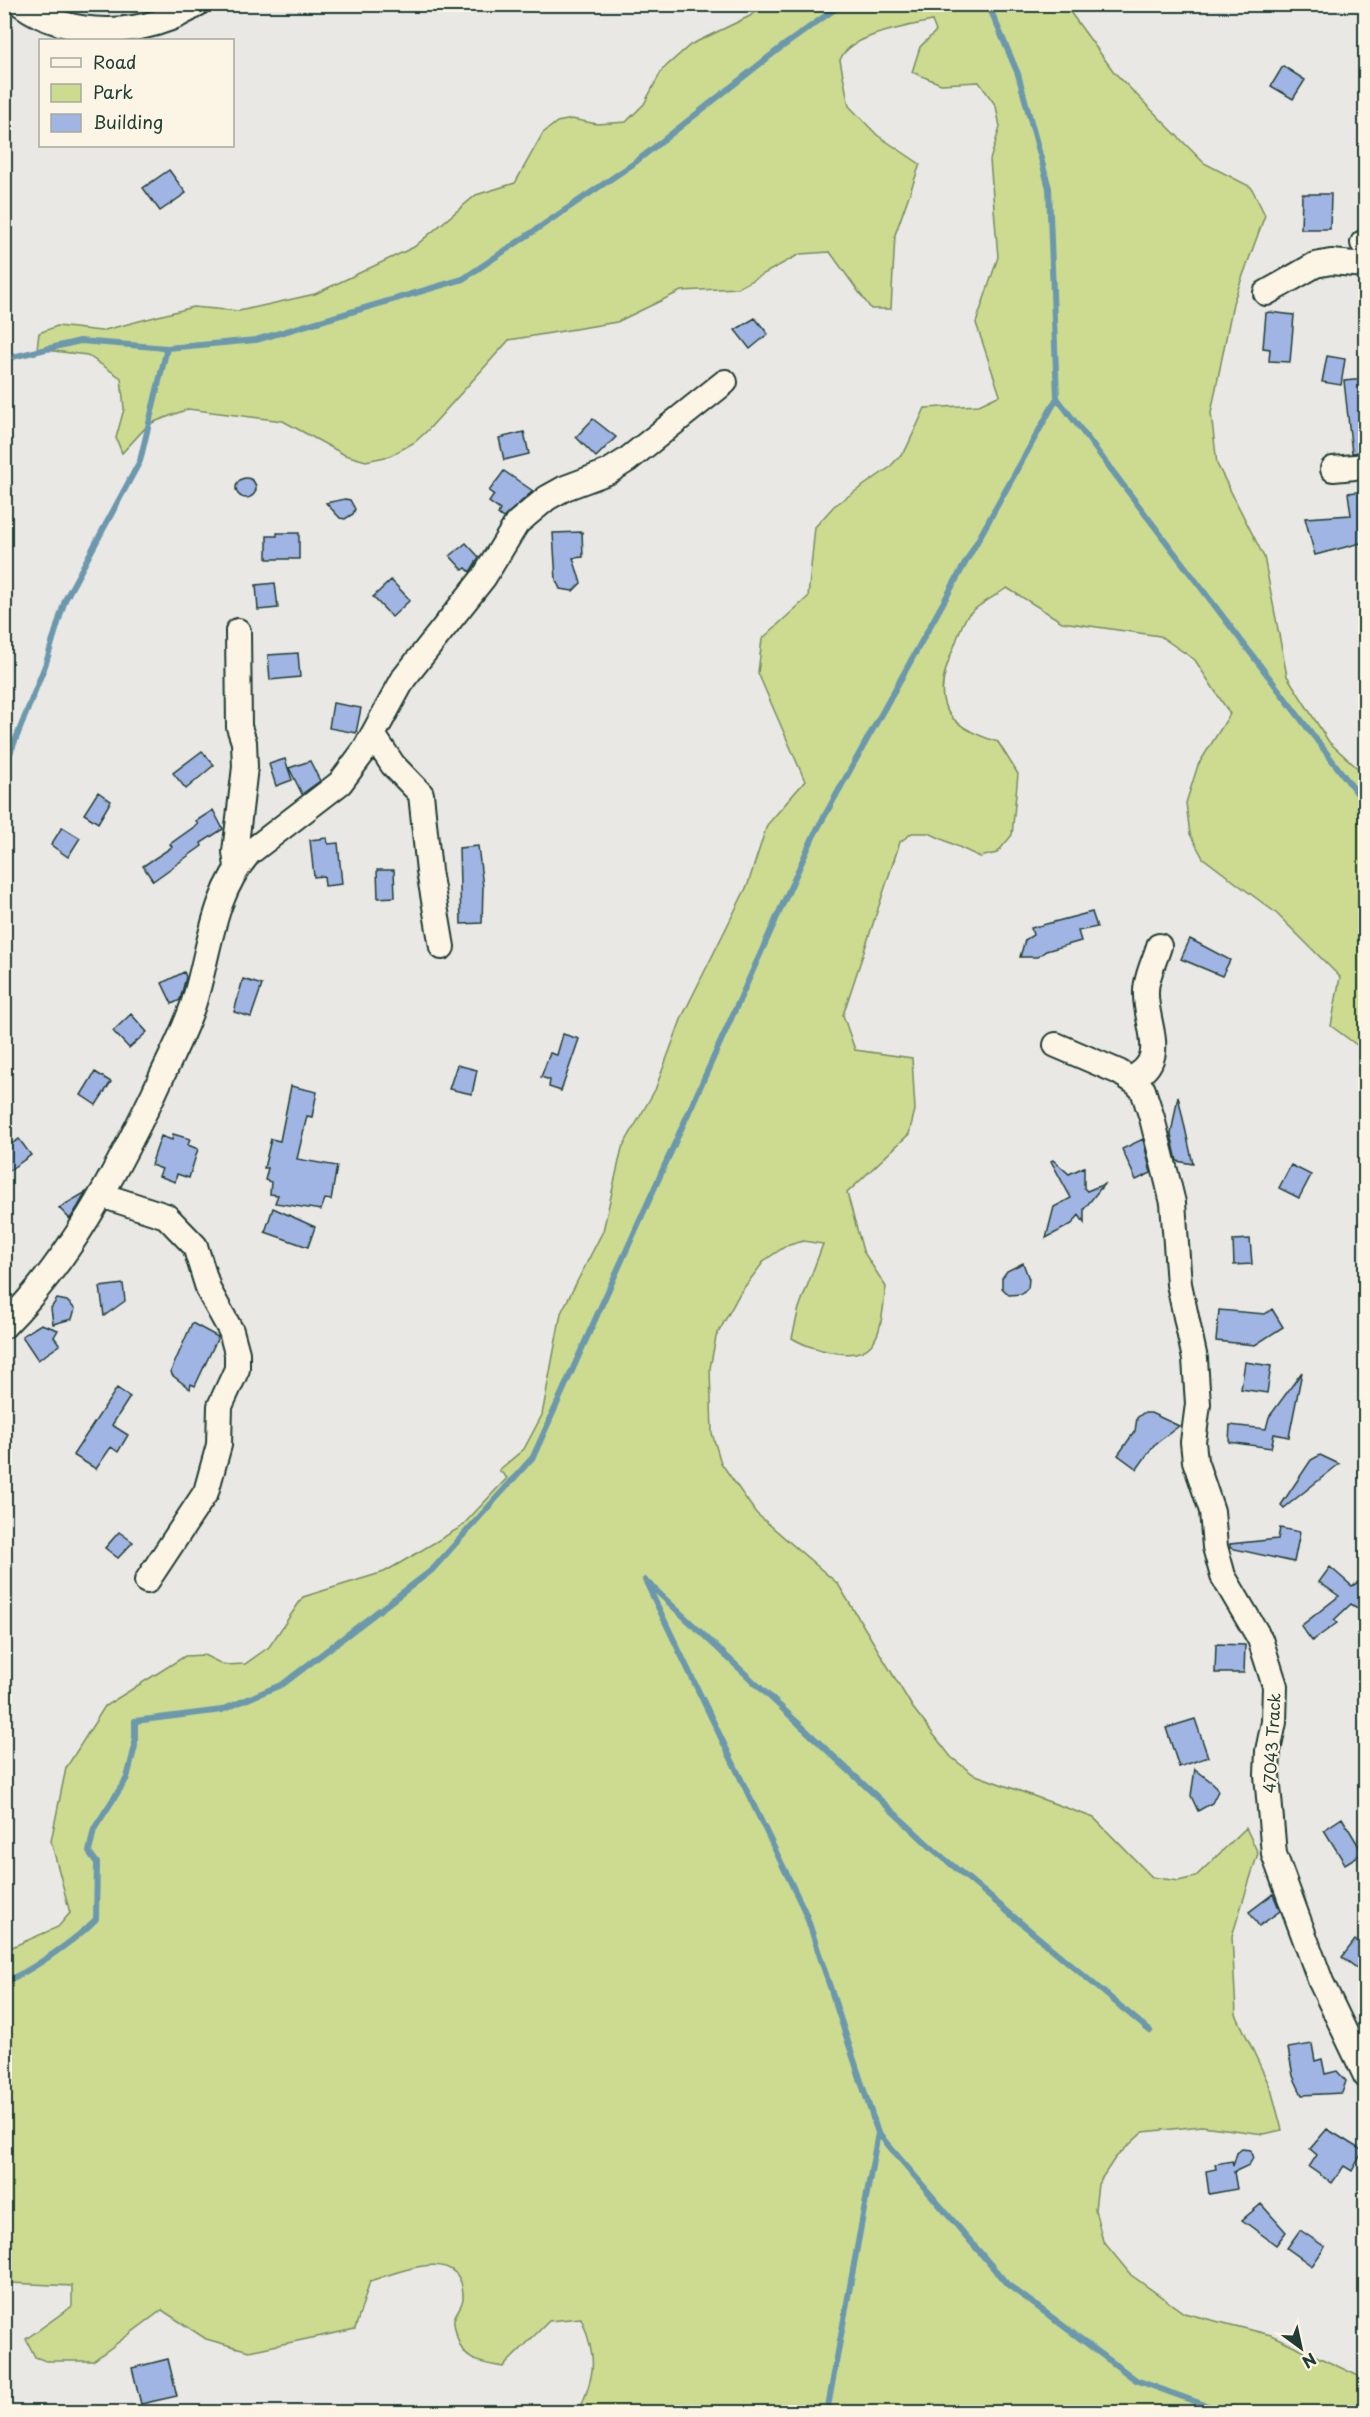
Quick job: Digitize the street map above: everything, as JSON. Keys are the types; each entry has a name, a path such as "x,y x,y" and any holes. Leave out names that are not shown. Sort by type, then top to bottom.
{"street":[{"path":"21,4 46,21 86,29 148,26 174,18 197,4"},
{"path":"1266,293 1316,265 1365,251"},
{"path":"4,1326 27,1303 69,1247 122,1161 192,1006 215,915 237,867 249,853 340,783 373,735 404,678 484,577 518,524 556,493 608,472 627,460 725,382"},
{"path":"1333,469 1365,466"},
{"path":"237,867 235,852 245,767 244,742 239,727 238,632"},
{"path":"373,735 393,765 421,794 429,872 442,947"},
{"path":"1056,1045 1130,1079 1140,1075 1153,1054 1154,1036 1147,1014 1146,988 1159,946"},
{"name":"47043 Track","path":"1130,1079 1143,1090 1173,1203 1179,1284 1195,1359 1198,1404 1193,1454 1212,1510 1215,1547 1223,1576 1260,1639 1275,1686 1274,1722 1268,1751 1267,1775 1274,1854 1317,1972 1365,2076"},
{"path":"100,1195 166,1216 195,1246 209,1292 231,1331 237,1353 237,1370 220,1406 219,1445 206,1492 147,1581"}],"green space":[{"path":"762,5 1065,5 1114,72 1204,163 1251,187 1265,215 1233,303 1211,413 1217,464 1264,557 1287,676 1329,742 1365,775 1365,1051 1331,1026 1340,977 1276,913 1203,858 1190,834 1186,803 1198,765 1230,714 1195,660 1160,636 1062,622 1007,588 977,607 964,621 947,666 943,696 946,708 953,719 979,735 998,742 1018,774 1012,835 997,853 980,857 929,833 912,833 900,842 843,1015 855,1050 912,1058 915,1110 909,1134 847,1193 863,1251 886,1287 878,1333 871,1345 864,1350 844,1354 821,1350 792,1338 799,1308 823,1244 803,1241 786,1246 765,1260 740,1293 716,1337 710,1368 712,1433 721,1463 756,1513 838,1584 913,1708 951,1757 973,1774 1094,1818 1152,1877 1178,1881 1195,1877 1246,1828 1258,1853 1232,1936 1236,2014 1271,2089 1282,2130 1264,2134 1202,2126 1143,2132 1115,2158 1098,2184 1095,2210 1103,2241 1131,2275 1184,2313 1271,2335 1365,2379 1365,2412 579,2412 592,2366 590,2345 581,2318 549,2321 503,2367 474,2360 464,2352 460,2345 454,2324 454,2319 463,2301 460,2281 453,2271 442,2266 412,2268 370,2281 355,2329 249,2351 206,2339 162,2310 93,2361 46,2361 35,2357 26,2339 72,2306 72,2286 11,2283 5,2278 5,1950 58,1927 70,1913 51,1841 66,1768 105,1706 185,1656 204,1655 224,1665 245,1664 269,1647 303,1597 384,1572 461,1527 507,1478 499,1470 524,1449 542,1415 561,1313 603,1231 622,1148 655,1090 682,1017 748,884 767,825 805,781 758,673 762,639 808,597 815,527 834,506 889,468 906,449 925,408 979,405 1000,395 976,323 998,257 990,160 1000,127 996,106 979,82 941,84 912,72 920,47 936,31 932,21 880,33 855,44 840,60 849,106 877,135 920,164 895,235 891,309 871,309 830,252 800,254 738,288 681,291 617,322 509,340 428,430 415,442 390,456 366,461 345,455 283,421 188,409 149,424 122,453 116,438 124,409 121,378 87,355 37,349 39,333 57,326 101,331 193,307 239,311 315,294 414,247 476,195 515,183 543,133 557,122 572,119 597,124 626,122 644,104 662,70 690,45 750,16"}],"building":[{"path":"1283,66 1305,80 1293,99 1271,86"},
{"path":"169,170 186,193 160,211 143,188"},
{"path":"1302,194 1331,194 1330,229 1301,229"},
{"path":"1266,313 1294,315 1290,362 1269,361 1270,349 1263,348"},
{"path":"755,318 768,334 750,349 735,330"},
{"path":"1327,356 1345,359 1341,385 1322,382"},
{"path":"1365,379 1365,452 1352,453 1344,381"},
{"path":"593,419 616,437 596,457 576,437"},
{"path":"524,432 529,454 504,460 499,438"},
{"path":"504,471 533,491 503,518 498,514 500,510 489,502 494,495 489,491"},
{"path":"246,478 253,481 256,488 253,495 246,498 239,495 236,488 239,481"},
{"path":"1365,491 1365,542 1315,555 1305,518 1351,515 1348,493"},
{"path":"350,500 355,509 353,514 345,519 340,518 326,503"},
{"path":"582,532 583,557 573,558 581,583 573,591 560,589 556,580 553,533"},
{"path":"277,533 299,533 299,559 267,559 267,536 277,536"},
{"path":"466,543 479,557 470,572 466,568 463,570 450,556"},
{"path":"391,580 410,600 392,617 373,597"},
{"path":"275,583 278,608 258,610 256,585"},
{"path":"298,653 300,677 270,680 268,655"},
{"path":"333,703 361,708 356,733 329,728"},
{"path":"202,751 214,765 186,789 173,773"},
{"path":"285,759 292,780 276,786 269,764"},
{"path":"310,761 320,781 302,794 289,768"},
{"path":"98,792 111,801 98,823 84,814"},
{"path":"213,810 223,829 201,843 202,846 153,881 143,866 172,847 170,844 198,824 196,821"},
{"path":"62,827 80,838 68,857 51,845"},
{"path":"327,838 328,844 338,843 342,884 325,886 324,876 314,877 310,840"},
{"path":"478,846 483,887 482,923 461,924 459,848"},
{"path":"377,870 394,870 395,897 378,898"},
{"path":"1092,912 1097,927 1078,931 1081,941 1046,951 1037,957 1020,957 1025,940 1033,935 1031,928"},
{"path":"1190,939 1230,960 1222,976 1181,959"},
{"path":"184,972 186,977 180,1000 172,1004 162,983"},
{"path":"243,979 262,985 251,1017 234,1012"},
{"path":"131,1014 147,1032 129,1048 113,1031"},
{"path":"563,1034 579,1039 561,1091 549,1087 550,1080 541,1077 550,1053 557,1055"},
{"path":"457,1065 477,1070 472,1094 449,1089"},
{"path":"95,1072 111,1082 96,1105 81,1095"},
{"path":"291,1086 317,1092 312,1117 307,1116 297,1159 337,1166 331,1200 325,1199 321,1210 275,1203 278,1195 270,1194 271,1182 265,1180 268,1168 264,1168 271,1139 280,1141"},
{"path":"1178,1096 1193,1164 1177,1161 1171,1134"},
{"path":"173,1134 190,1139 188,1145 198,1149 189,1178 177,1174 175,1182 159,1176 162,1169 151,1165 161,1136 172,1140"},
{"path":"19,1139 31,1155 4,1174 4,1149"},
{"path":"1143,1139 1151,1173 1136,1180 1122,1149"},
{"path":"1053,1160 1069,1174 1084,1167 1084,1188 1087,1191 1104,1184 1084,1209 1084,1223 1079,1215 1072,1224 1046,1238 1054,1207 1071,1198 1051,1161"},
{"path":"1291,1165 1311,1175 1299,1198 1279,1188"},
{"path":"86,1192 70,1219 59,1208"},
{"path":"273,1208 315,1227 308,1247 265,1232"},
{"path":"1250,1239 1252,1264 1234,1265 1233,1240"},
{"path":"1023,1263 1029,1279 1028,1288 1022,1294 1009,1295 1002,1288 1002,1278 1007,1271"},
{"path":"123,1284 125,1301 104,1316 100,1287"},
{"path":"57,1299 67,1301 75,1309 72,1319 53,1324 51,1308"},
{"path":"1272,1309 1283,1327 1255,1345 1216,1341 1219,1310 1265,1314"},
{"path":"192,1323 218,1337 195,1386 191,1384 190,1389 172,1375 171,1371"},
{"path":"41,1324 58,1330 54,1337 60,1345 38,1360 22,1336"},
{"path":"1245,1362 1271,1366 1267,1393 1241,1389"},
{"path":"1302,1372 1289,1437 1274,1434 1271,1448 1229,1442 1230,1425 1266,1429 1269,1417"},
{"path":"117,1388 130,1397 112,1425 128,1435 118,1452 111,1447 96,1469 73,1455"},
{"path":"1143,1413 1151,1413 1179,1426 1154,1445 1137,1469 1118,1455 1135,1431 1137,1418"},
{"path":"1320,1455 1339,1464 1284,1508 1281,1505 1311,1460"},
{"path":"1280,1528 1300,1532 1294,1562 1230,1548 1230,1544 1278,1539"},
{"path":"119,1532 133,1542 118,1558 105,1548"},
{"path":"1330,1567 1352,1586 1363,1579 1365,1590 1360,1595 1365,1601 1365,1613 1351,1604 1334,1620 1337,1623 1312,1641 1301,1626 1339,1596 1319,1582"},
{"path":"1216,1644 1245,1645 1244,1673 1215,1673"},
{"path":"1195,1719 1208,1757 1179,1767 1166,1728"},
{"path":"1195,1769 1214,1784 1218,1791 1212,1803 1198,1811 1191,1796"},
{"path":"1342,1818 1363,1853 1345,1864 1324,1830"},
{"path":"1273,1894 1280,1911 1259,1926 1249,1912"},
{"path":"1355,1940 1365,1947 1365,1974 1342,1957"},
{"path":"1312,2044 1315,2061 1322,2059 1325,2074 1337,2071 1346,2081 1342,2093 1302,2095 1293,2076 1288,2048"},
{"path":"1327,2129 1363,2151 1352,2171 1344,2166 1332,2183 1309,2167 1317,2155 1310,2149"},
{"path":"1242,2149 1250,2150 1253,2158 1249,2165 1234,2172 1237,2189 1209,2194 1206,2171 1216,2169 1215,2164 1232,2161 1233,2166 1237,2153"},
{"path":"1261,2204 1286,2232 1276,2245 1242,2220"},
{"path":"1300,2230 1325,2247 1312,2266 1287,2248"},
{"path":"168,2359 177,2396 141,2404 132,2368"}],"waterway":[{"path":"4,359 80,341 167,348 256,340 463,279 633,164 779,49 842,4"},
{"path":"4,1981 52,1955 96,1919 97,1863 89,1852 94,1829 127,1778 135,1746 135,1721 222,1710 283,1684 432,1570 533,1457 814,835 1057,398 1049,188 1018,74 988,4"},
{"path":"4,769 46,663 65,600 140,461 167,348"},
{"path":"1057,398 1366,805"},
{"path":"645,1580 806,1914 878,2133 1007,2284 1136,2380 1224,2412"},
{"path":"649,1584 934,1850 1150,2031"},
{"path":"827,2412 878,2133"}]}
